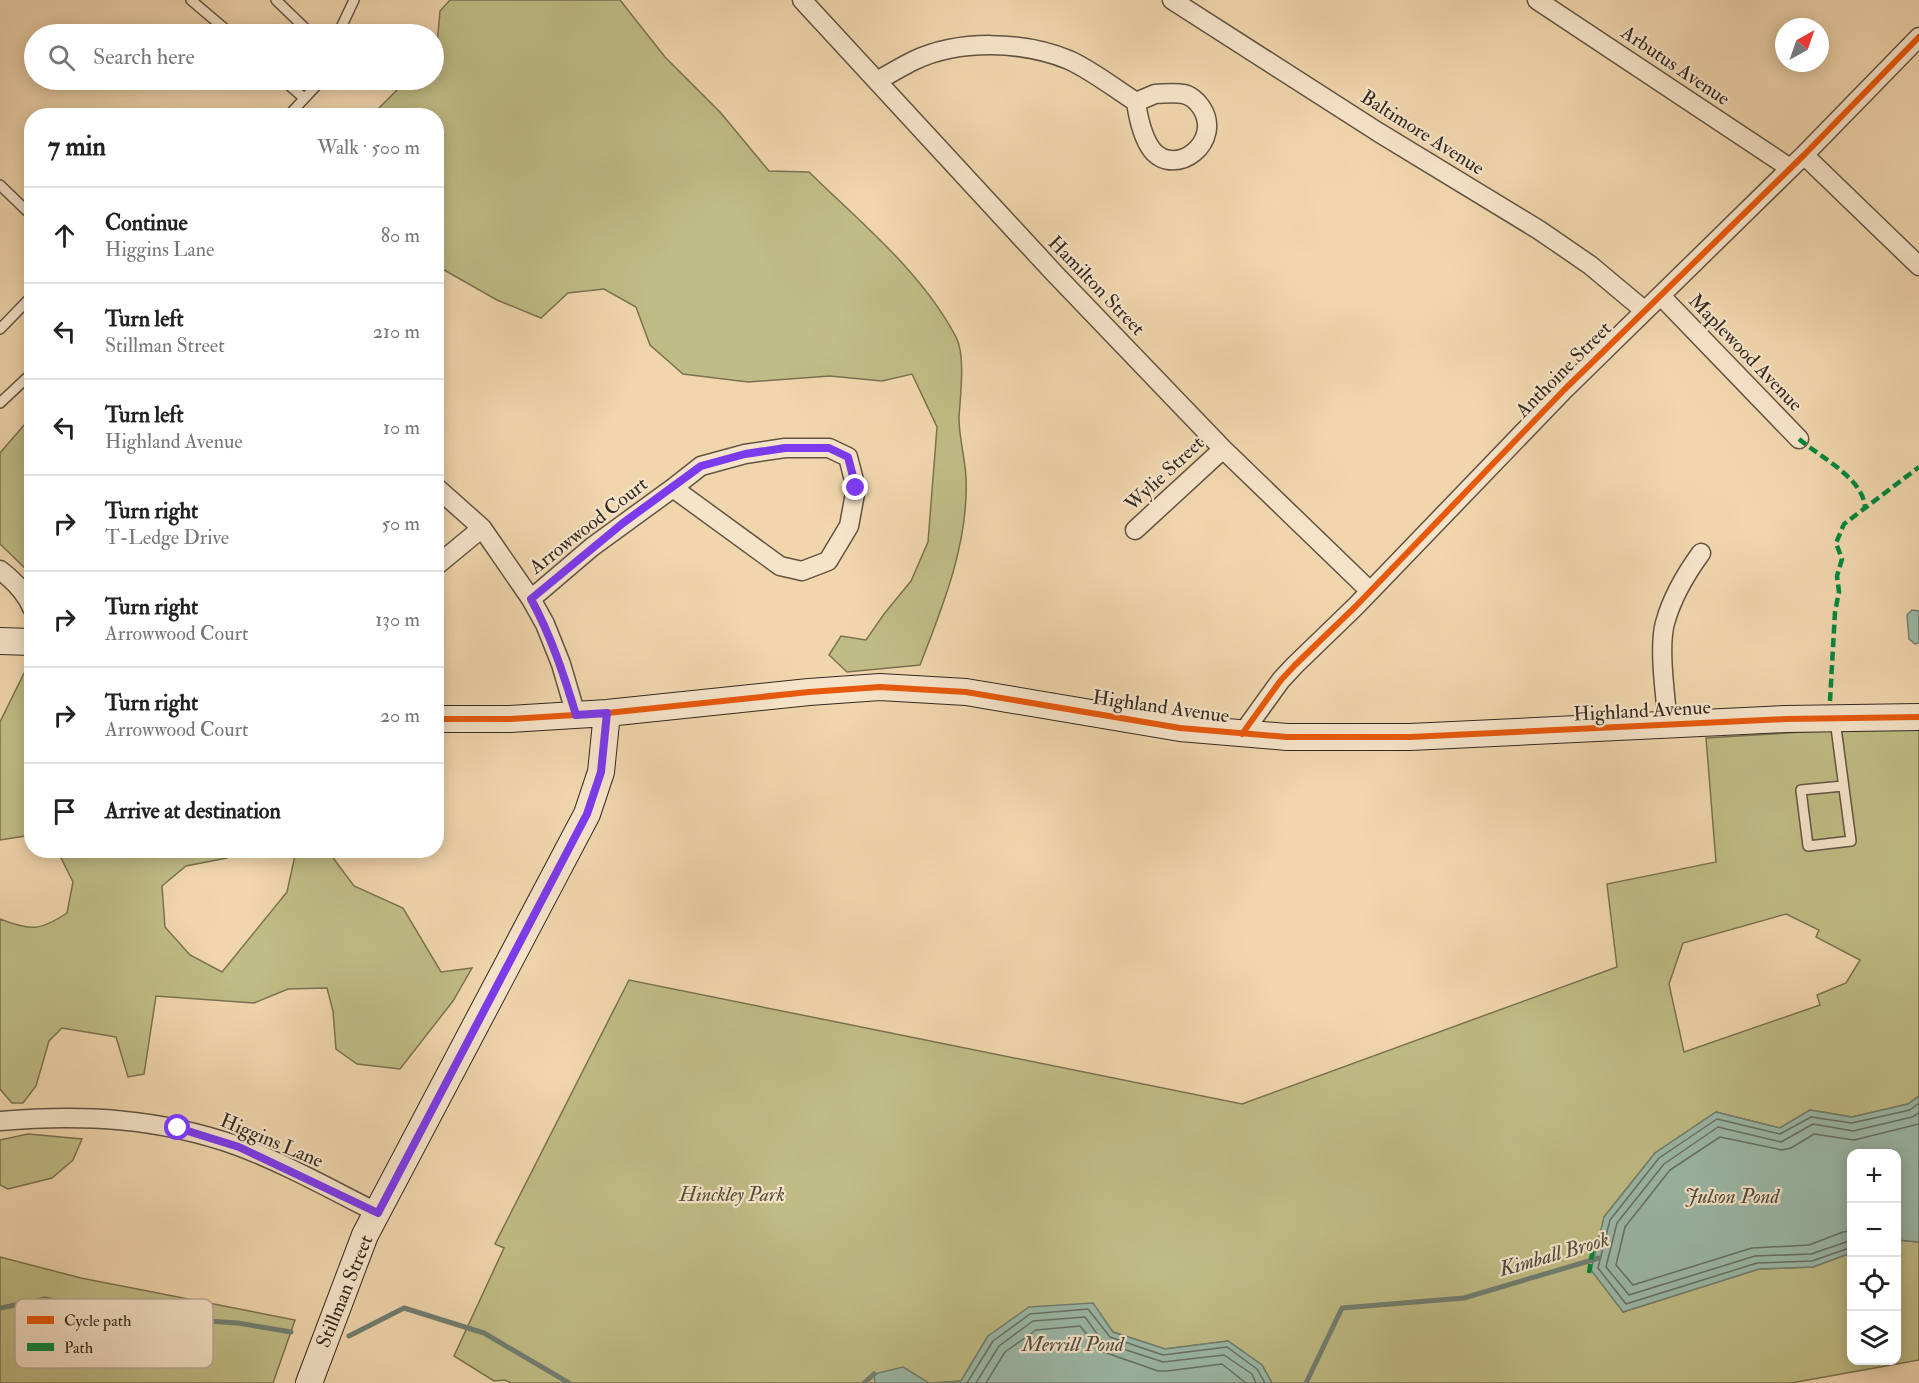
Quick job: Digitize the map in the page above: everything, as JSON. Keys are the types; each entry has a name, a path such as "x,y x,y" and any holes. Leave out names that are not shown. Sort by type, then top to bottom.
{"street":[{"name":"Hamilton Street","path":"802,0 1055,274 1223,449 1370,591"},
{"name":"Baltimore Avenue","path":"1172,0 1378,132 1539,230 1590,266 1645,311"},
{"name":"Arbutus Avenue","path":"1537,0 1790,168"},
{"name":"Anthoine Street","path":"1242,734 1281,680 1564,390 1804,155 1919,37"},
{"path":"877,81 914,60 952,49 971,46 1022,46 1038,49 1077,64 1136,102"},
{"path":"1804,155 1919,266"},
{"name":"Maplewood Avenue","path":"1661,296 1800,439"},
{"name":"Arrowwood Court","path":"531,599 592,547 701,466 745,454 796,448 829,448 848,457 856,488 849,526 828,561 802,571 780,566 673,488"},
{"name":"Wylie Street","path":"1135,530 1223,449"},
{"path":"444,493 482,528 531,599 545,624 561,664 576,715"},
{"path":"444,559 482,528"},
{"path":"1668,726 1663,662 1664,625 1678,587 1701,553"},
{"path":"0,570 24,595"},
{"path":"0,641 24,640"},
{"name":"Highland Avenue","path":"444,719 510,719 607,713 880,687 966,692 1180,729 1287,737 1410,737 1835,718 1919,717"},
{"name":"Stillman Street","path":"309,1383 333,1314 365,1235 587,814 601,772 607,713"},
{"name":"Higgins Lane","path":"0,1121 96,1118 146,1122 178,1128 239,1147 378,1213"}],"lane":[{"path":"191,0 219,24"},
{"path":"276,0 301,24"},
{"path":"343,24 354,0"},
{"path":"295,90 304,98"},
{"path":"295,108 312,90"},
{"path":"0,186 24,208"},
{"path":"0,329 24,304"},
{"path":"0,403 24,380"},
{"path":"1835,718 1851,841 1808,846 1801,790 1843,786"}],"green space":[{"path":"450,0 620,0 665,57 720,112 769,171 809,172 889,249 926,291 956,337 961,355 959,418 966,477 966,501 953,573 920,665 847,672 829,655 841,636 866,640 911,581 928,542 937,427 912,374 882,381 830,376 748,382 683,374 650,345 636,307 604,289 568,293 541,318 497,300 444,270 444,108 379,108 397,90 444,90 444,24 439,24 440,11"},
{"path":"24,425 24,567 0,544 0,453"},
{"path":"24,673 24,836 0,840 0,722"},
{"name":"Hinckley Park","path":"1919,725 1919,1096 1908,1104 1852,1117 1810,1110 1780,1128 1716,1112 1655,1153 1604,1217 1623,1312 1759,1269 1813,1267 1847,1254 1847,1365 1891,1365 1791,1383 1272,1383 1262,1365 1228,1341 1165,1349 1113,1332 988,1336 961,1381 937,1383 511,1383 505,1380 494,1381 454,1356 504,1248 495,1244 629,980 1242,1104 1617,967 1607,884 1716,862 1706,738","holes":["1786,914 1819,930 1816,937 1860,960 1846,983 1817,995 1820,1005 1684,1052 1669,984 1683,943"]},
{"path":"61,858 227,858 186,866 162,886 165,927 190,955 222,972 287,892 294,858 333,858 354,886 403,908 441,972 472,968 453,1001 400,1069 357,1064 336,1049 333,1011 327,988 288,989 254,1003 156,996 144,1074 128,1077 116,1037 62,1028 49,1041 36,1086 23,1103 12,1103 0,1089 0,919 27,927 49,923 67,913 73,882"},
{"path":"28,1134 82,1139 73,1160 52,1178 8,1189 0,1185 0,1140"},
{"name":"Hinckley Park","path":"1901,1240 1919,1242 1919,1360 1901,1363"},
{"path":"0,1257 81,1278 188,1299 15,1299 15,1368 213,1368 213,1304 295,1320 273,1383 0,1383"}],"water":[{"path":"1912,610 1919,611 1919,643 1915,644 1909,639 1907,615"},
{"name":"Julson Pond","path":"1919,1096 1919,1242 1901,1240 1901,1149 1847,1149 1847,1254 1813,1267 1759,1269 1623,1312 1591,1270 1604,1217 1655,1153 1716,1112 1780,1128 1810,1110 1852,1117 1908,1104"},
{"name":"Merrill Pond","path":"1093,1303 1113,1332 1165,1349 1228,1341 1262,1365 1272,1383 929,1383 961,1381 988,1336 1029,1307"},
{"path":"903,1367 929,1383 875,1383 874,1374"}],"waterway":[{"name":"Kimball Brook","path":"1306,1383 1342,1308 1464,1298 1599,1258"},
{"path":"0,1308 15,1305"},
{"path":"349,1336 404,1308 484,1333 569,1383"},
{"path":"213,1321 291,1332"},
{"path":"864,1383 874,1374"}],"marked path":[{"path":"1799,439 1850,478 1863,498 1865,509"},
{"path":"1830,701 1835,612 1839,592 1837,576 1842,559 1836,543 1844,524 1919,467"},
{"path":"1589,1273 1594,1241"}],"cycle path":[{"path":"1242,734 1281,680 1295,665 1356,606 1564,390 1804,155 1919,37"},
{"path":"444,719 510,719 607,713 880,687 966,692 1180,728 1287,737 1410,737 1786,719 1919,717"}],"route":[{"path":"178,1128 239,1147 378,1213 587,814 601,772 607,713 576,715 561,664 545,624 531,599 592,547 701,466 745,454 785,448 829,448 848,457 856,488"}]}
